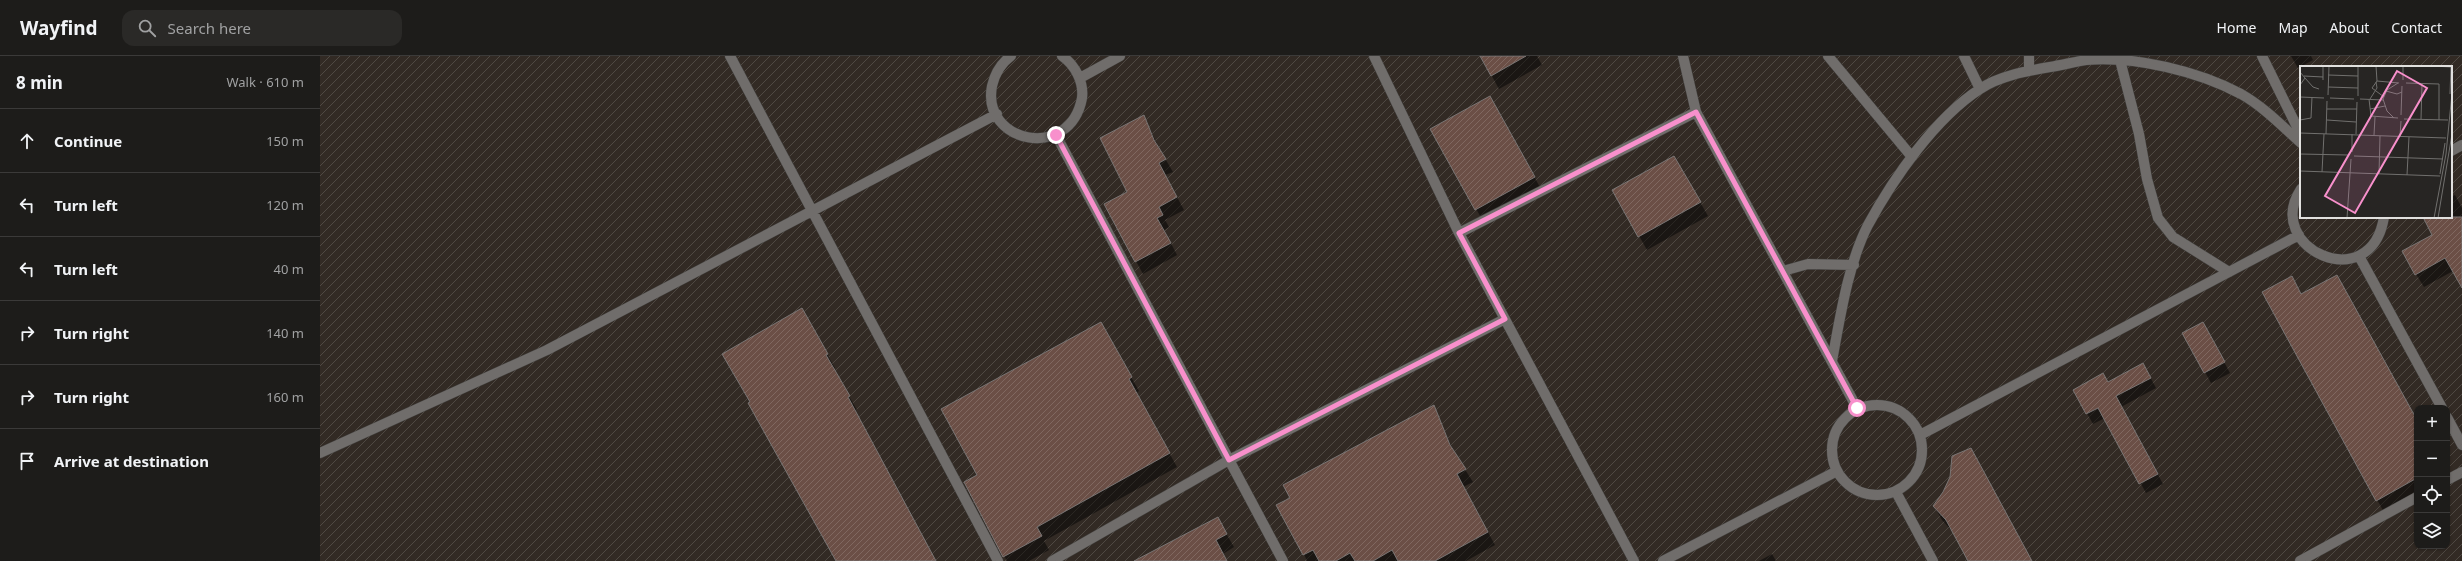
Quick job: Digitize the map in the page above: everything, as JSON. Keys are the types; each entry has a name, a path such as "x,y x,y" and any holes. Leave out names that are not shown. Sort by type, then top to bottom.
{"street":[{"path":"730,56 998,561"},
{"path":"1011,56 1004,61 994,75 991,94 994,110 1004,126 1019,136 1037,139 1056,135 1069,126 1080,109 1082,93 1080,78 1069,61 1062,56"},
{"path":"1080,78 1120,56"},
{"path":"1374,56 1459,233 1634,561"},
{"path":"1683,56 1696,112 1857,408"},
{"path":"1828,56 1912,157"},
{"path":"1964,56 1980,89"},
{"path":"2029,56 2029,71"},
{"path":"2262,56 2300,133"},
{"path":"1832,361 1847,284 1867,227 1898,176 1912,157 1928,138 1980,89 2029,71 2087,58 2137,60 2197,74 2241,94 2266,111 2300,142"},
{"path":"2120,60 2139,134 2146,179 2158,218 2173,237 2229,272"},
{"path":"1459,233 1696,112"},
{"path":"320,453 547,350 813,212 997,114"},
{"path":"1056,135 1283,561"},
{"path":"2452,150 2462,145"},
{"path":"2300,190 2297,195 2293,214 2299,235 2307,247 2321,256 2340,260 2359,256 2372,246 2382,230 2384,218"},
{"path":"1920,435 2299,235"},
{"path":"2359,256 2440,405"},
{"path":"1783,271 1808,264 1854,265"},
{"path":"1052,561 1229,460 1505,319"},
{"path":"1876,404 1895,408 1909,417 1920,435 1923,450 1920,466 1910,482 1896,492 1877,496 1859,492 1845,483 1837,471 1831,450 1835,432 1844,418 1857,408 1876,404"},
{"path":"2450,423 2462,445"},
{"path":"1663,561 1837,471"},
{"path":"2450,478 2462,472"},
{"path":"1896,492 1933,561"},
{"path":"2300,561 2414,499"}],"shaded area":[{"path":"320,56 2462,56 2462,561 320,561"}],"building":[{"path":"1480,56 1526,56 1491,76"},
{"path":"1490,96 1535,177 1475,210 1430,129"},
{"path":"1144,115 1154,140 1166,159 1159,163 1177,197 1159,207 1163,215 1157,218 1171,243 1135,262 1104,204 1127,192 1100,138"},
{"path":"1674,156 1701,202 1638,237 1612,190"},
{"path":"2462,217 2462,288 2445,258 2415,275 2402,251 2432,235 2424,218"},
{"path":"2337,275 2414,415 2414,480 2376,501 2262,292 2292,276 2301,294"},
{"path":"802,308 828,354 826,355 850,396 848,397 936,561 836,561 748,403 750,402 722,354"},
{"path":"1101,322 1132,377 1129,379 1170,453 1037,527 1042,536 1003,557 964,482 977,475 941,409"},
{"path":"2203,322 2225,362 2204,373 2182,333"},
{"path":"2143,363 2151,378 2116,396 2158,474 2139,484 2098,408 2086,414 2073,390 2103,373 2108,382"},
{"path":"1434,405 1450,445 1466,469 1457,474 1488,532 1435,561 1398,561 1392,550 1373,561 1355,561 1350,553 1336,561 1319,561 1313,550 1303,555 1276,505 1290,498 1283,485"},
{"path":"1971,448 2032,561 1968,561 1946,520 1933,506 1943,492 1950,477 1952,456"},
{"path":"1218,517 1227,534 1216,540 1227,561 1134,561"}],"route":[{"path":"1056,135 1229,460 1505,319 1459,233 1696,112 1857,408"}]}
